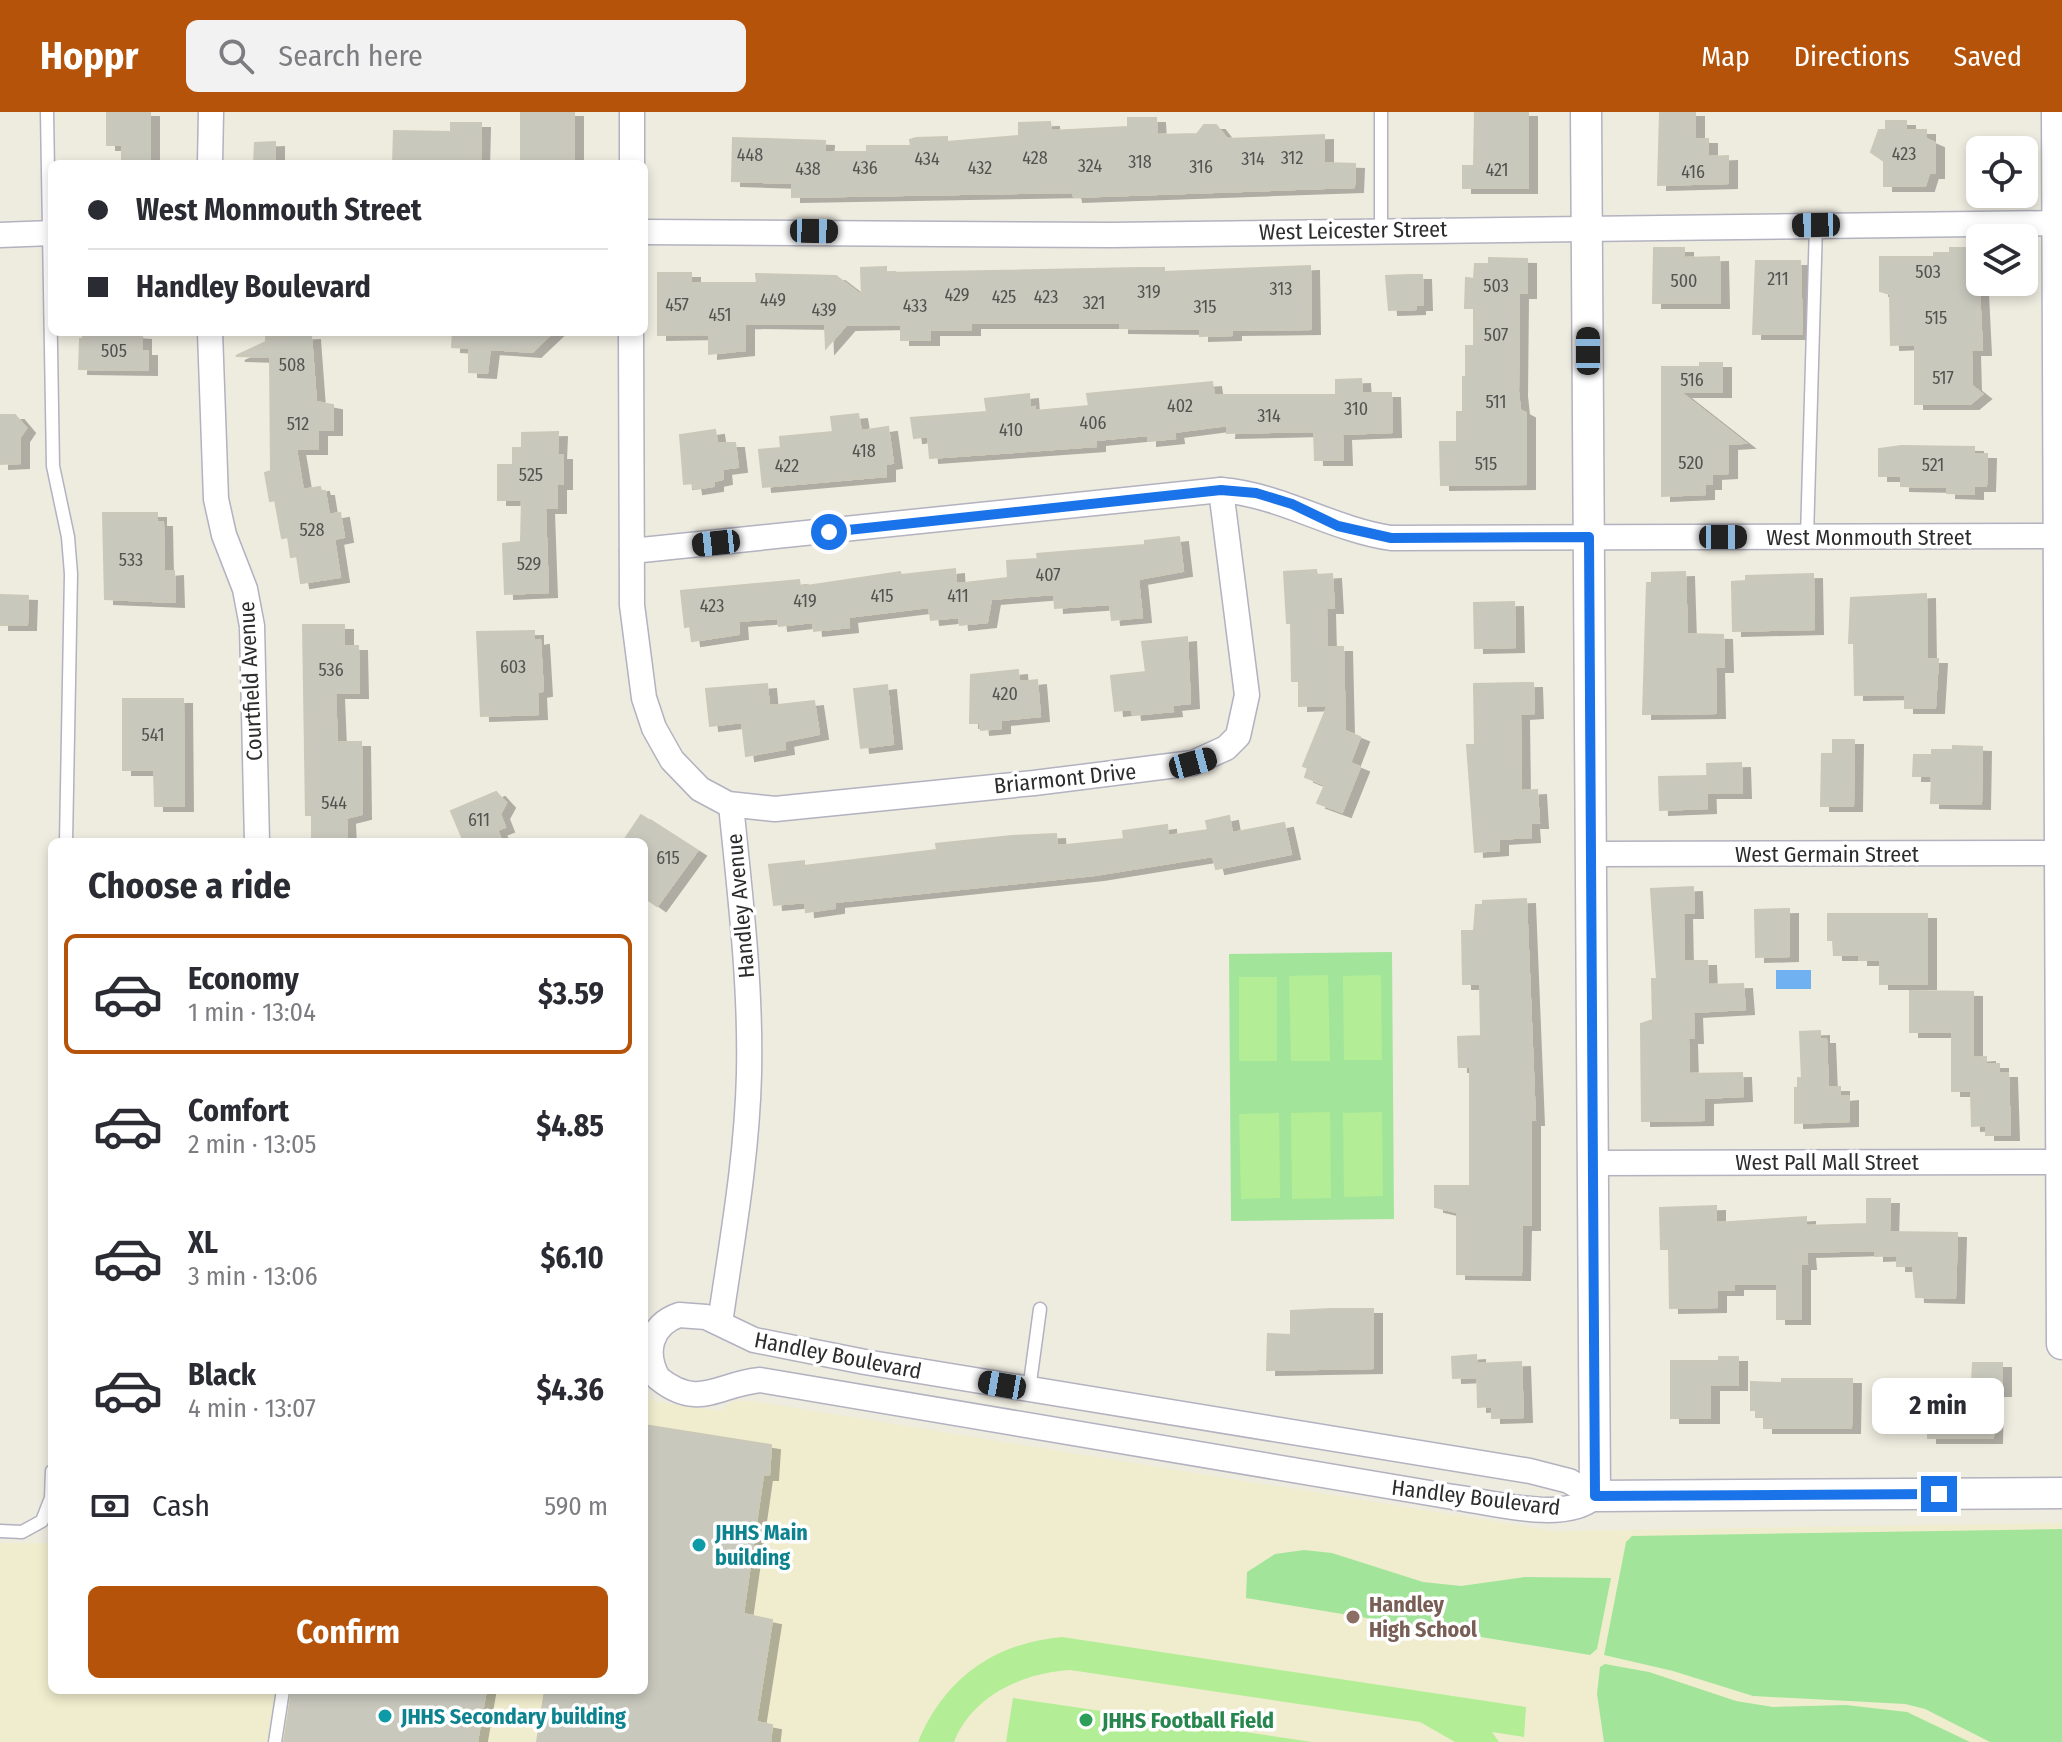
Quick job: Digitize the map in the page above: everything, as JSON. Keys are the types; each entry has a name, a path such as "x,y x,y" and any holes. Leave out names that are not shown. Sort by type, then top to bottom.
{"street":[{"path":"210,160 211,112"},
{"path":"632,112 632,160"},
{"path":"1586,112 1595,1496"},
{"path":"2057,112 2060,224 2062,1344"},
{"name":"West Leicester Street","path":"648,232 1111,235 1587,227 2060,224"},
{"path":"0,235 48,234"},
{"name":"Courtfield Avenue","path":"210,336 216,499 224,535 245,589 252,626 257,838"},
{"name":"Handley Avenue","path":"631,336 632,605 638,661 654,728 684,775 700,789 731,805 748,980 746,1139 720,1323"},
{"name":"West Monmouth Street","path":"632,551 1221,490 1256,493 1292,504 1338,526 1391,538 2060,536"},
{"name":"Briarmont Drive","path":"731,805 775,809 1034,783 1193,763 1226,748 1238,736 1247,695 1221,490"},
{"name":"West Germain Street","path":"1592,854 2061,853"},
{"name":"West Pall Mall Street","path":"1592,1163 2062,1162"},
{"name":"Handley Boulevard","path":"648,1346 658,1327 679,1315 706,1317 754,1340 1034,1391 1530,1471 1569,1481 1595,1496"},
{"name":"Handley Boulevard","path":"648,1352 658,1378 687,1394 705,1396 760,1380 1033,1428 1544,1509 1570,1509 1595,1496 2062,1493"},
{"path":"1033,1428 1034,1391"},
{"path":"1295,1470 1300,1434"}],"lane":[{"path":"47,112 48,160"},
{"path":"1381,112 1381,230"},
{"path":"1807,537 1816,225"},
{"path":"51,336 53,466 68,537 71,574 66,838"},
{"path":"1034,1391 1040,1309"},
{"path":"0,1531 22,1532 42,1521 48,1506"},
{"path":"275,1742 282,1694"}],"shaded area":[{"name":"Handley High School","path":"648,1396 657,1402 720,1411 733,1401 752,1401 1553,1531 2062,1523 2062,1742 0,1742 0,1543 48,1543 48,1694 648,1694"}],"green space":[{"path":"1392,952 1394,1219 1231,1221 1229,954"},
{"path":"1328,975 1330,1061 1291,1061 1289,976"},
{"path":"1381,975 1382,1060 1344,1060 1343,976"},
{"path":"1239,977 1277,977 1277,1061 1239,1061"},
{"path":"1330,1112 1331,1198 1292,1199 1291,1113"},
{"path":"1382,1112 1383,1196 1344,1197 1343,1113"},
{"path":"1279,1113 1280,1198 1241,1199 1239,1114"},
{"path":"2062,1529 2062,1742 1990,1742 1925,1709 1905,1704 1753,1696 1673,1671 1604,1655 1626,1542 1632,1536"},
{"path":"1304,1550 1332,1553 1423,1582 1461,1586 1525,1577 1611,1578 1597,1649 1590,1655 1246,1598 1247,1572 1275,1554"},
{"path":"1062,1637 1526,1707 1524,1737 1492,1732 1499,1742 1455,1742 1420,1722 1070,1670 1035,1676 987,1699 974,1711 954,1742 918,1742 942,1700 974,1668 1014,1647"},
{"path":"1605,1664 1649,1672 1736,1701 1773,1707 1846,1705 1907,1712 1970,1742 1604,1742 1597,1694 1600,1667"},
{"name":"JHHS Football Field","path":"1013,1698 1312,1742 1006,1742"}],"water":[{"path":"1776,970 1811,970 1811,989 1776,989"}],"building":[{"path":"107,112 150,112 150,160 122,160 122,145 107,145"},
{"path":"521,112 574,112 574,160 521,160"},
{"path":"1475,112 1528,112 1528,188 1463,188 1463,166 1474,166"},
{"path":"1660,112 1695,112 1695,139 1708,139 1708,157 1728,156 1728,183 1658,185"},
{"path":"1128,118 1156,118 1157,135 1197,134 1204,125 1216,125 1227,139 1324,135 1324,163 1355,164 1354,187 1074,197 1073,192 792,197 792,183 732,181 733,138 825,141 824,152 867,152 867,146 911,146 910,140 916,138 947,137 947,142 1019,136 1019,123 1050,122 1051,131 1128,127"},
{"path":"1886,121 1906,121 1906,130 1926,130 1926,139 1935,143 1935,173 1929,173 1925,186 1884,186 1884,161 1871,152 1879,130 1886,130"},
{"path":"451,123 481,123 480,160 393,160 394,131 451,132"},
{"path":"275,142 275,160 254,160 255,143"},
{"path":"1654,248 1684,248 1684,258 1719,257 1720,303 1653,303"},
{"path":"1950,248 1966,248 1966,296 1979,296 1982,350 1971,350 1972,386 1982,394 1970,404 1915,404 1915,344 1891,345 1890,294 1880,291 1880,257 1934,257 1934,253 1950,253"},
{"path":"1489,258 1527,259 1527,293 1519,293 1518,391 1520,410 1526,413 1526,484 1441,485 1440,442 1457,442 1457,412 1463,412 1466,346 1474,346 1474,308 1465,308 1466,278 1474,279 1475,264 1489,264"},
{"path":"1756,261 1800,261 1802,334 1753,334"},
{"path":"1310,266 1311,329 1232,330 1232,335 1200,336 1200,329 1120,328 1120,323 971,323 971,330 930,330 930,340 901,340 901,324 846,325 826,348 825,324 745,323 745,350 709,354 709,334 658,335 658,273 691,273 691,283 757,283 756,274 836,276 862,296 861,268 886,267 886,273 1140,268 1164,268 1164,272"},
{"path":"1422,275 1423,305 1416,305 1416,309 1389,310 1386,276"},
{"path":"83,336 142,336 142,351 148,351 148,370 79,369 80,339"},
{"path":"311,336 316,402 333,405 333,430 318,430 318,449 296,449 303,490 320,487 321,491 325,491 329,515 340,513 344,537 334,539 340,577 301,583 297,556 291,557 288,537 282,538 275,500 270,501 265,473 271,471 270,357 236,356 266,342 266,337"},
{"path":"453,336 549,336 532,352 490,349 487,373 469,372 469,348 452,347"},
{"path":"1700,363 1722,363 1722,392 1680,392 1745,443 1728,444 1728,473 1712,474 1712,484 1705,484 1705,494 1662,496 1662,367 1700,367"},
{"path":"1361,379 1362,393 1391,393 1392,432 1342,434 1343,460 1315,460 1314,431 1227,433 1228,425 1174,432 1175,438 1148,441 1148,435 1096,440 1096,446 930,458 928,436 914,438 911,418 987,412 985,399 1029,394 1030,408 1035,407 1035,411 1089,406 1087,394 1212,382 1214,395 1336,395 1336,380"},
{"path":"858,414 861,431 888,427 893,463 886,464 886,476 763,487 759,450 781,448 780,437 833,432 831,417"},
{"path":"0,415 15,415 26,428 20,437 20,463 0,464"},
{"path":"715,430 717,443 735,443 738,467 722,469 723,479 714,481 714,486 694,489 693,483 684,484 680,435"},
{"path":"558,432 557,455 563,455 563,484 557,484 557,508 545,508 548,592 505,594 503,544 521,542 522,500 498,500 498,465 513,465 513,448 522,448 522,433"},
{"path":"1901,446 1974,447 1974,454 1987,454 1986,486 1974,486 1974,494 1947,493 1947,487 1901,486 1901,476 1879,476 1879,449"},
{"path":"103,513 157,513 157,522 163,522 164,572 174,571 175,602 105,599"},
{"path":"1179,537 1183,571 1138,579 1142,617 1112,620 1110,604 1055,608 1054,594 991,599 987,622 960,625 959,617 931,620 929,607 848,617 849,627 814,631 813,622 779,626 778,618 738,621 739,634 692,641 690,626 685,627 681,591 799,580 800,587 900,572 901,575 955,569 956,584 1008,578 1007,561 1038,559 1037,554 1145,545 1145,541"},
{"path":"1316,570 1317,575 1332,574 1334,608 1326,608 1327,647 1343,647 1345,731 1360,737 1350,763 1360,767 1342,812 1317,803 1325,785 1305,777 1308,768 1303,766 1328,705 1299,706 1299,681 1292,681 1291,623 1287,623 1284,572"},
{"path":"1685,572 1687,634 1723,635 1724,667 1715,667 1716,713 1643,714 1647,583 1652,583 1652,573"},
{"path":"1813,574 1814,629 1733,631 1732,582 1746,581 1746,576"},
{"path":"1926,594 1927,659 1938,659 1935,708 1905,708 1905,694 1855,695 1854,643 1849,643 1851,598"},
{"path":"0,595 28,596 27,625 0,625"},
{"path":"1514,602 1515,647 1475,648 1474,603"},
{"path":"303,625 344,625 344,646 358,646 359,693 335,693 337,742 361,742 362,814 346,818 347,838 312,838 312,815 306,815"},
{"path":"534,631 534,641 540,640 543,691 537,692 538,714 481,716 477,632"},
{"path":"1187,637 1190,703 1172,705 1173,711 1133,715 1132,709 1115,711 1111,676 1146,672 1142,642"},
{"path":"1018,670 1019,682 1037,680 1040,716 1001,720 1001,728 981,730 980,723 970,723 971,675"},
{"path":"1533,683 1534,713 1520,714 1521,791 1537,790 1539,823 1530,823 1531,837 1499,839 1499,850 1475,852 1467,745 1475,745 1474,684"},
{"path":"767,684 769,706 814,701 819,734 784,741 785,749 746,756 742,722 710,726 706,689"},
{"path":"887,685 893,744 861,748 854,689"},
{"path":"123,699 183,699 184,806 155,806 154,770 123,770"},
{"path":"1833,740 1854,740 1853,806 1821,806 1822,754 1833,754"},
{"path":"1953,746 1982,747 1981,804 1931,803 1932,776 1913,776 1914,755 1932,755 1932,750 1953,750"},
{"path":"1741,763 1742,793 1708,793 1707,764"},
{"path":"1706,776 1707,808 1660,810 1659,777"},
{"path":"496,792 506,803 500,814 505,827 497,830 500,838 462,838 451,811"},
{"path":"641,815 697,851 657,906 648,900 648,838 626,838"},
{"path":"1229,816 1232,833 1284,823 1291,854 1216,869 1213,856 1095,875 835,902 835,908 806,912 805,902 774,905 769,865 804,861 804,866 937,850 936,844 1012,836 1056,834 1057,846 1124,839 1123,831 1167,825 1168,836 1208,830 1206,821"},
{"path":"1693,887 1694,913 1683,913 1684,961 1707,961 1708,985 1743,984 1745,1009 1693,1012 1694,1038 1688,1038 1689,1074 1742,1073 1743,1096 1704,1098 1704,1120 1642,1121 1641,1024 1653,1020 1652,979 1657,979 1651,889"},
{"path":"1526,899 1535,1120 1531,1120 1531,1225 1522,1225 1521,1275 1457,1274 1457,1212 1435,1207 1435,1186 1470,1186 1470,1067 1459,1067 1458,1037 1481,1036 1480,984 1463,984 1462,931 1474,931 1476,905 1483,905 1483,901"},
{"path":"1789,909 1789,956 1756,957 1755,910"},
{"path":"1828,914 1927,914 1927,984 1880,984 1880,960 1859,960 1859,955 1834,955 1833,940 1828,940"},
{"path":"1910,991 1973,992 1973,1058 1986,1057 1986,1064 1999,1064 1999,1073 2008,1073 2010,1135 1986,1135 1986,1125 1972,1126 1971,1091 1952,1091 1952,1032 1910,1032"},
{"path":"1820,1031 1820,1039 1826,1039 1828,1087 1840,1087 1840,1097 1849,1096 1849,1121 1795,1123 1795,1088 1798,1088 1798,1078 1802,1078 1800,1032"},
{"path":"1867,1199 1890,1199 1889,1232 1957,1233 1955,1298 1916,1297 1913,1266 1897,1266 1897,1255 1875,1256 1875,1250 1806,1252 1807,1264 1801,1264 1801,1319 1777,1319 1777,1284 1734,1284 1734,1290 1717,1290 1717,1307 1670,1308 1669,1249 1661,1249 1660,1208 1716,1206 1716,1223 1806,1217 1806,1226 1867,1224"},
{"path":"1373,1309 1373,1368 1267,1370 1268,1334 1291,1335 1291,1311"},
{"path":"1476,1355 1477,1377 1453,1378 1452,1357"},
{"path":"1719,1357 1738,1357 1738,1385 1710,1385 1710,1418 1671,1418 1671,1361 1719,1361"},
{"path":"1521,1362 1523,1417 1492,1418 1492,1406 1478,1407 1477,1364"},
{"path":"1973,1363 2002,1363 2002,1391 1994,1391 1993,1438 1928,1438 1928,1427 1887,1427 1887,1381 1972,1382"},
{"path":"1782,1379 1852,1379 1851,1428 1764,1428 1764,1417 1756,1417 1756,1410 1751,1410 1751,1382 1782,1383"},
{"name":"JHHS Main building","path":"648,1426 771,1445 769,1475 763,1475 743,1614 772,1620 756,1722 772,1725 770,1742 537,1742 544,1694 648,1694"},
{"name":"JHHS Secondary building","path":"291,1694 485,1694 477,1742 284,1742"}],"place":[{"name":"JHHS Main building","path":"699,1545"},
{"name":"Handley High School","path":"1353,1617"},
{"name":"JHHS Secondary building","path":"385,1716"},
{"name":"JHHS Football Field","path":"1086,1720"}],"route":[{"path":"829,532 1197,490 1221,490 1256,493 1292,504 1338,526 1391,538 1589,537 1593,945 1591,1330 1595,1496 1939,1494"}]}
